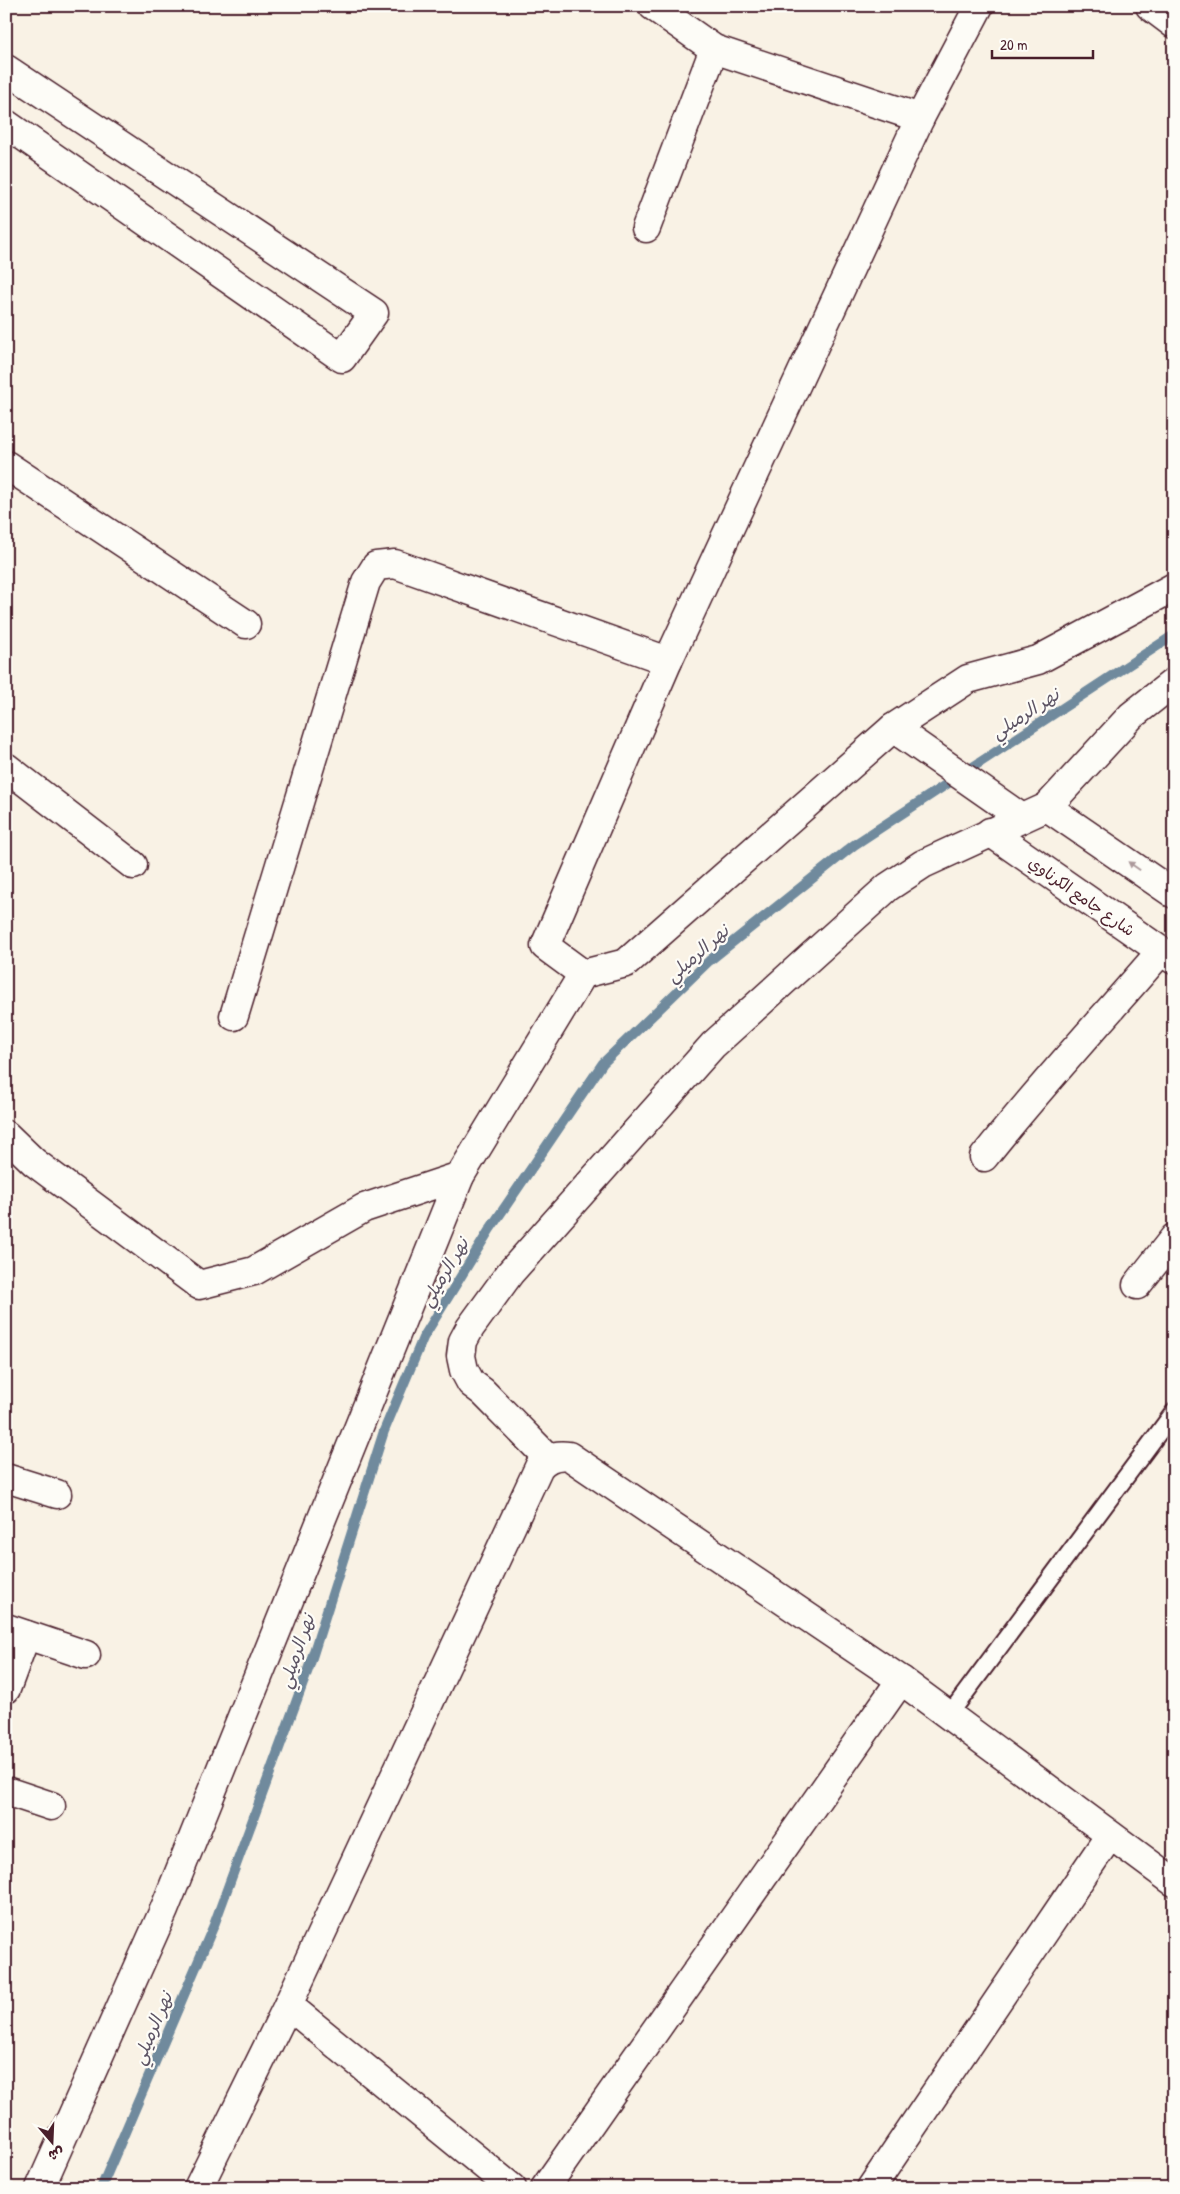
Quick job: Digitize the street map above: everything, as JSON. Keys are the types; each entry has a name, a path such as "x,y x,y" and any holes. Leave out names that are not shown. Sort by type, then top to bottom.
{"street":[{"path":"653,6 714,49 920,118"},
{"path":"583,974 545,946 668,661 920,118 979,6"},
{"path":"1150,6 1174,24"},
{"path":"646,228 714,49"},
{"path":"6,69 374,313 342,358 6,124"},
{"path":"6,465 246,624"},
{"path":"234,1016 366,582 376,566 395,564 668,661"},
{"path":"40,2188 164,1910 460,1176 583,974 626,963 893,728 968,679 1038,660 1174,587"},
{"path":"548,1458 471,1382 464,1370 461,1356 463,1341 470,1328 510,1273 714,1045 888,887 923,864 1048,807 1131,716 1174,682"},
{"path":"893,728 1022,818"},
{"path":"6,767 133,866"},
{"path":"1048,807 1174,894"},
{"name":"شارع جامع الكرناوي","path":"990,832 1167,955"},
{"path":"984,1157 1029,1100 1083,1041 1167,955"},
{"path":"6,1135 34,1162 199,1285 254,1271 364,1208 460,1176"},
{"path":"1137,1284 1174,1238"},
{"path":"198,2188 288,2005 539,1466 548,1458 569,1456 901,1680 1173,1880"},
{"path":"6,1478 57,1494"},
{"path":"6,1689 16,1631 86,1655"},
{"path":"545,2188 901,1680"},
{"path":"6,1791 51,1806"},
{"path":"870,2188 1110,1835"},
{"path":"288,2005 512,2188"}],"lane":[{"path":"950,1715 1174,1412"}],"waterway":[{"name":"نهر الرميلي","path":"101,2188 214,1925 309,1667 384,1431 423,1338 490,1229 603,1063 709,961 854,845 1174,635"}]}
